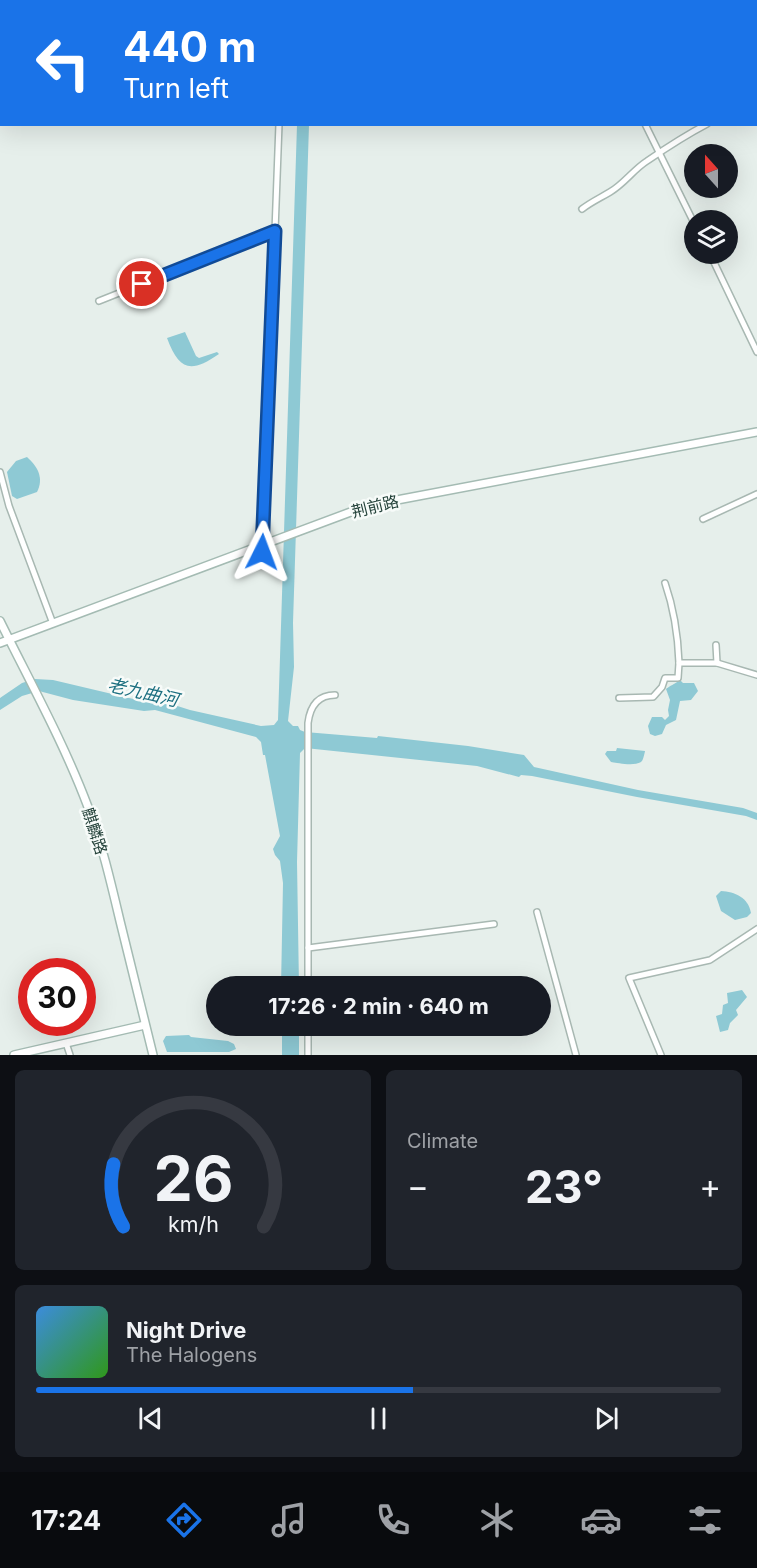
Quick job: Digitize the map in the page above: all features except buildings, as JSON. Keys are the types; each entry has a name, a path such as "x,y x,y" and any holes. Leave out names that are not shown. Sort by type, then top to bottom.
{"street":[{"path":"254,555 262,552 263,544 279,126"},
{"path":"646,126 688,210"},
{"path":"582,209 596,198 611,192 646,162 703,126"},
{"path":"99,301 275,231"},
{"path":"715,264 757,352"},
{"name":"荆前路","path":"0,643 331,518 381,503 757,432"},
{"path":"0,472 9,506 52,621"},
{"path":"703,519 757,494"},
{"path":"619,698 653,697 662,687 665,678 678,678 679,663 675,627 665,583"},
{"name":"麒麟路","path":"0,621 54,727 99,837 153,1055"},
{"path":"716,645 717,663"},
{"path":"679,663 717,663 757,675"},
{"path":"308,976 307,751 309,710 313,704 330,695 335,695"},
{"path":"537,912 576,1055"},
{"path":"308,948 494,924"},
{"path":"661,1055 628,978 710,960 757,929"},
{"path":"14,1055 145,1024"},
{"path":"308,1036 308,1055"},
{"path":"66,1043 70,1055"}],"water":[{"path":"297,126 309,126 293,623 294,667 288,721 305,732 377,738 378,736 524,755 534,767 638,790 743,808 757,813 757,820 746,816 532,776 521,775 519,777 477,766 305,748 300,753 297,862 299,976 281,976 283,883 280,861 273,849 280,836 265,755 263,755 261,742 256,737 155,710 144,711 73,700 39,691 22,696 0,710 0,698 22,683 35,679 53,680 146,702 168,703 261,726 274,725 278,720"},
{"path":"185,332 199,358 217,352 219,354 200,364 187,366 176,357 167,338"},
{"path":"27,457 39,473 39,487 37,492 17,499 12,496 7,472 16,461"},
{"path":"680,680 683,683 694,683 698,691 691,700 680,701 676,720 666,725 662,734 655,736 650,734 648,726 652,717 662,717 665,720 669,716 670,700 666,689"},
{"path":"617,748 645,751 639,763 622,764 611,762 605,754 607,751 616,751"},
{"path":"721,891 740,896 747,903 751,913 747,917 735,920 721,911 716,896"},
{"path":"742,990 747,997 736,1010 738,1015 730,1023 728,1030 720,1032 716,1016 722,1014 723,1005 728,1003 727,993"},
{"path":"189,1035 228,1041 234,1044 236,1049 229,1052 167,1052 163,1041 166,1036"},
{"path":"282,1036 299,1036 299,1055 282,1055"}],"route":[{"path":"142,284 275,231 262,552"}],"water label":[{"name":"老九曲河","path":"143,692"}]}
